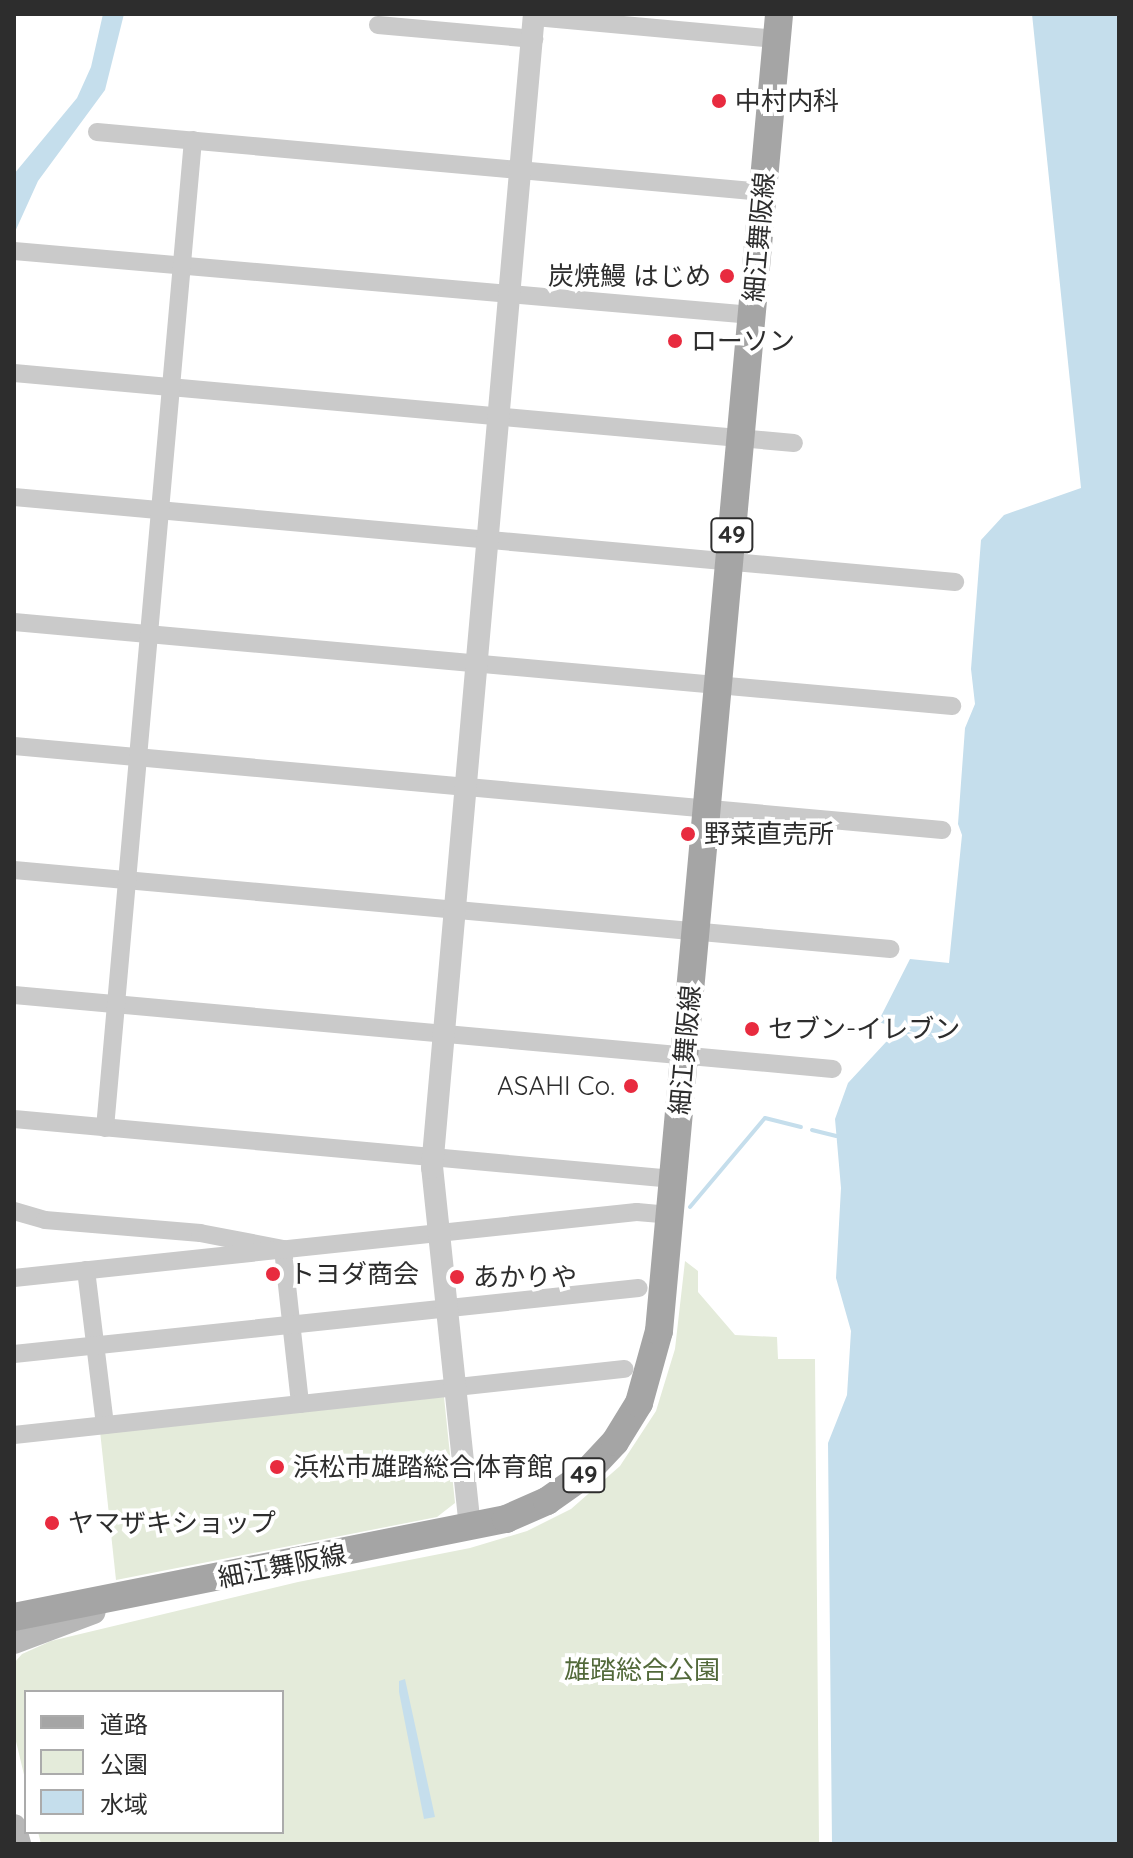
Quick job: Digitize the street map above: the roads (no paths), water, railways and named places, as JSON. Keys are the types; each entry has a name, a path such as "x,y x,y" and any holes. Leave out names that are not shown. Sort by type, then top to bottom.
{"main road":[{"name":"細江舞阪線","path":"14,1617 161,1591 470,1528 520,1514 560,1493 595,1465 624,1430 654,1360 670,1215 778,27"},
{"path":"14,1642 30,1632 161,1591"}],"street":[{"path":"470,1528 436,1233 433,1157 534,23"},
{"path":"378,25 534,23 778,27"},
{"path":"97,132 763,192"},
{"path":"105,1128 193,140"},
{"path":"14,251 752,315"},
{"path":"14,373 794,443"},
{"path":"14,497 955,582"},
{"path":"14,622 952,706"},
{"path":"14,746 942,830"},
{"path":"14,870 890,949"},
{"path":"14,995 833,1069"},
{"path":"14,1119 673,1179"},
{"path":"14,1211 45,1220 200,1233 283,1249"},
{"path":"14,1278 637,1212 670,1215"},
{"path":"283,1249 300,1404"},
{"path":"86,1270 105,1425"},
{"path":"14,1354 639,1288"},
{"path":"14,1435 624,1369"}],"water":[{"path":"103,14 124,14 105,90 38,181 14,234 14,174 77,98 91,67"},
{"path":"1032,14 1119,14 1119,1844 832,1844 828,1443 847,1395 851,1331 836,1278 841,1188 835,1119 848,1083 886,1042 904,1031 938,1039 878,1022 910,959 949,963 962,835 958,824 965,728 975,704 971,669 981,540 1004,515 1081,488"},
{"path":"405,1679 435,1817 424,1819 399,1692 399,1681"}],"waterway":[{"path":"690,1207 765,1118 801,1127"},
{"path":"812,1130 836,1136"}],"place":[{"name":"中村内科","path":"719,101"},
{"name":"炭焼鰻 はじめ","path":"727,276"},
{"name":"ローソン","path":"675,341"},
{"name":"野菜直売所","path":"688,834"},
{"name":"セブン-イレブン","path":"752,1029"},
{"name":"ASAHI Co.","path":"631,1086"},
{"name":"トヨダ商会","path":"273,1274"},
{"name":"あかりや","path":"457,1277"},
{"name":"浜松市雄踏総合体育館","path":"277,1467"},
{"name":"ヤマザキショップ","path":"52,1523"}],"park label":[{"name":"雄踏総合公園","path":"642,1670"}]}
